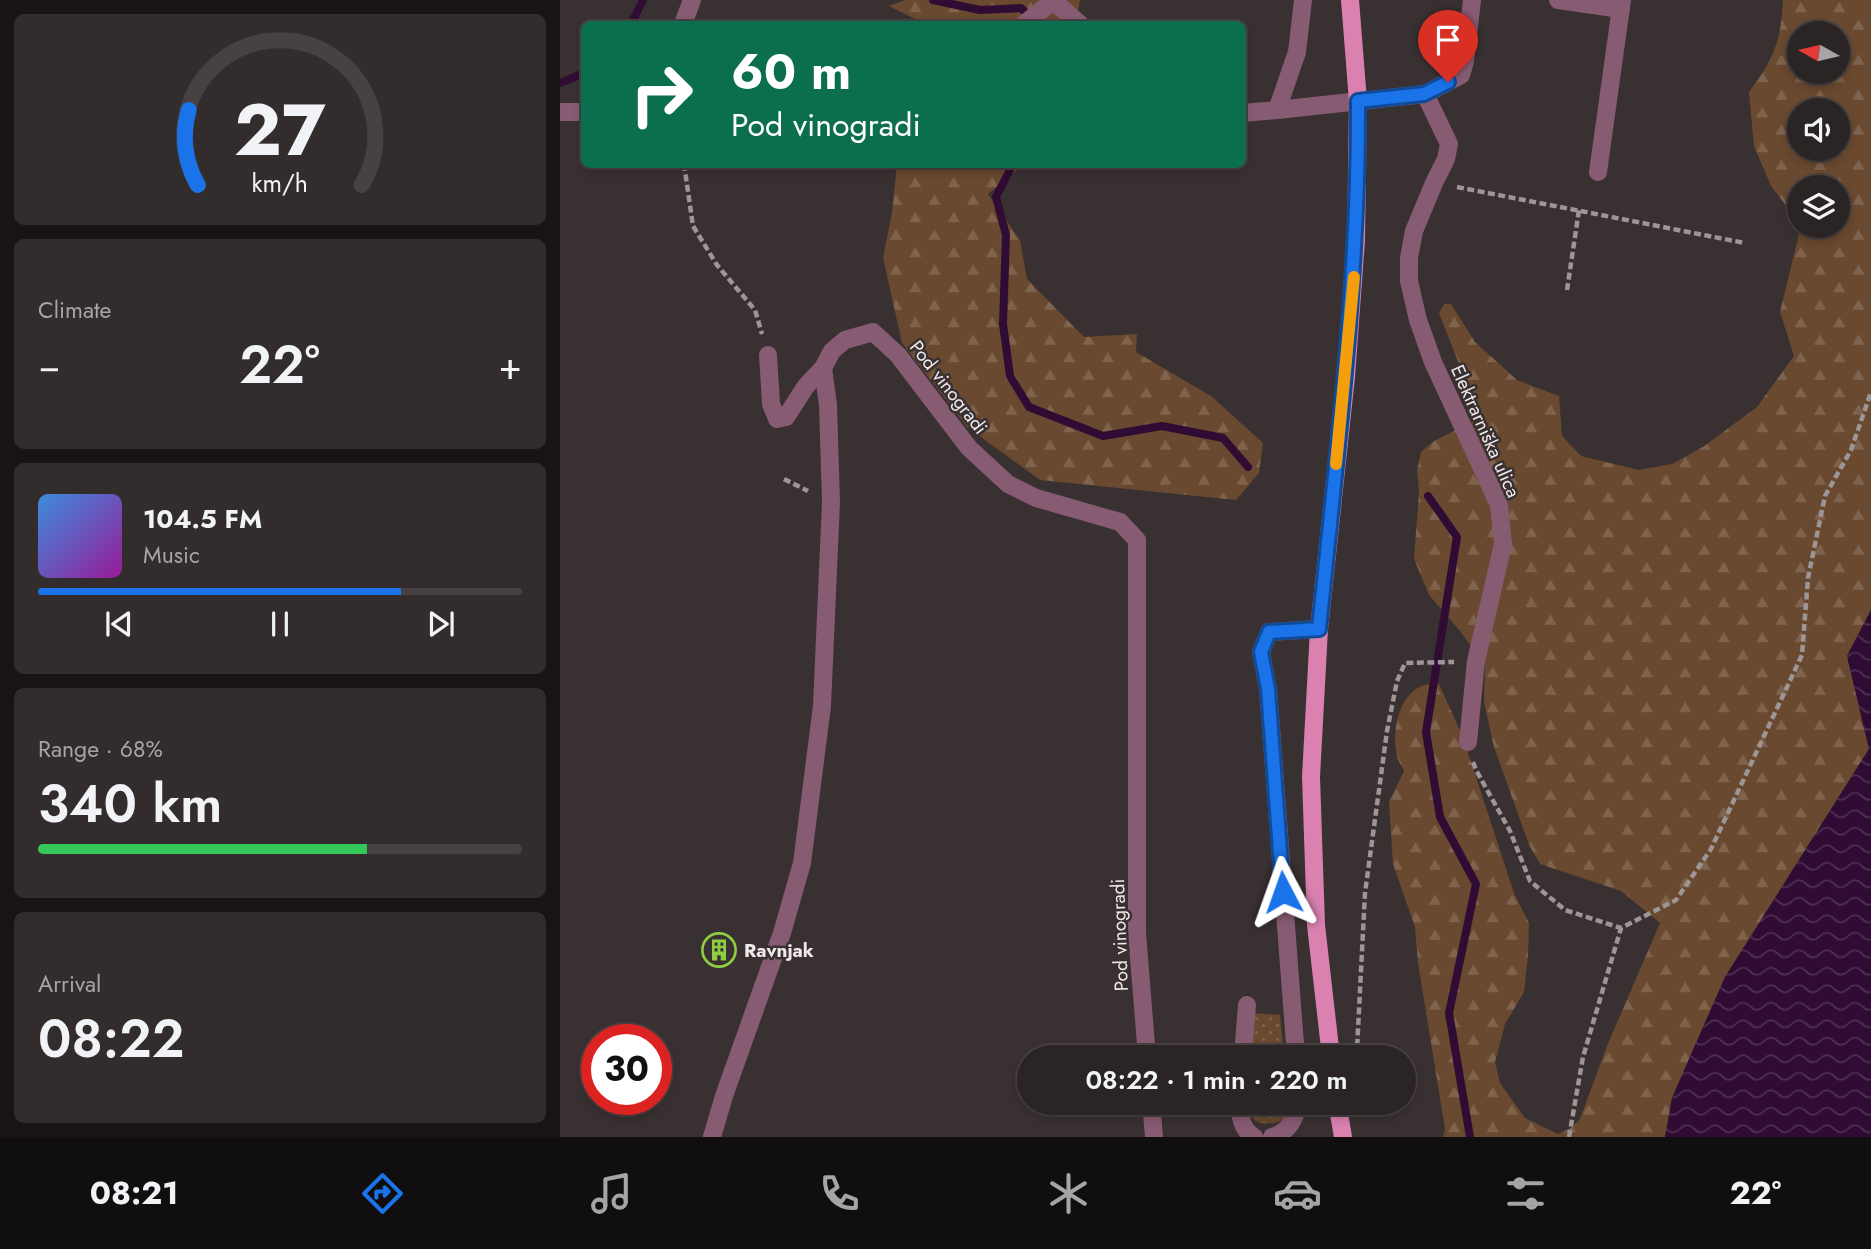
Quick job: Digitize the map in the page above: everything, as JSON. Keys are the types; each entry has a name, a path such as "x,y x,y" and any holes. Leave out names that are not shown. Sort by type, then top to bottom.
{"main road":[{"path":"1330,1045 1316,925 1311,777 1319,629 1352,308 1358,177 1358,101 1350,0"},
{"path":"1339,1115 1343,1137"}],"street":[{"path":"684,21 692,0"},
{"path":"1277,110 1297,52 1303,0"},
{"path":"1246,113 1424,94 1461,75 1472,0"},
{"path":"1559,0 1621,5 1598,172"},
{"path":"1028,21 1053,1 1076,21"},
{"name":"Elektrarniška ulica","path":"1424,94 1449,144 1446,159 1414,231 1409,258 1409,281 1418,320 1433,362 1499,505 1503,544 1476,662 1468,742"},
{"path":"560,112 581,112"},
{"name":"Pod vinogradi","path":"823,368 832,351 845,340 873,332 898,355 970,448 1008,484 1036,498 1120,522 1137,540 1137,933 1146,1045"},
{"path":"768,355 771,404 776,419 786,417 806,386 823,368"},
{"path":"712,1137 782,933 803,863 822,706 831,516 828,405 823,368"},
{"path":"1295,1045 1268,689 1261,652 1269,632 1319,629"},
{"path":"1244,1045 1247,1005"},
{"path":"1152,1115 1153,1137"},
{"path":"1240,1115 1250,1135 1254,1137"},
{"path":"1272,1137 1294,1121 1296,1115"}],"path":[{"path":"685,168 693,226 718,265 755,310 768,355"},
{"path":"1434,183 1745,243"},
{"path":"1567,290 1579,210"},
{"path":"1468,742 1476,770 1510,831 1530,881 1565,910 1621,928 1676,900 1712,849 1802,654 1808,578 1825,496 1851,450 1871,393"},
{"path":"1357,1045 1365,893 1387,732 1397,681 1405,663 1460,662"},
{"path":"1569,1137 1583,1057 1621,928"},
{"path":"1348,1038 1349,1045"}],"green space":[{"path":"905,0 1080,0 1076,21 919,21 889,6"},
{"path":"1783,0 1871,0 1871,610 1847,656 1869,749 1725,977 1672,1098 1665,1137 1443,1137 1445,1129 1418,963 1415,927 1393,864 1389,802 1404,771 1395,744 1397,719 1408,697 1416,689 1426,684 1439,684 1462,735 1514,893 1529,923 1524,992 1505,1024 1495,1062 1500,1083 1525,1118 1558,1134 1571,1128 1580,1119 1607,1046 1660,923 1621,891 1540,864 1529,845 1494,747 1484,702 1485,665 1429,595 1414,559 1419,491 1417,470 1421,452 1434,441 1476,420 1470,392 1439,313 1444,304 1451,304 1475,342 1517,380 1559,396 1562,436 1581,456 1639,470 1672,464 1703,447 1757,407 1794,356 1780,312 1798,238 1850,238 1850,175 1787,175 1787,207 1771,186 1754,146 1749,92 1765,69 1778,38"},
{"path":"897,168 1019,168 988,194 1020,240 1027,279 1084,337 1137,334 1136,352 1211,396 1263,443 1259,473 1236,500 1040,480 967,427 902,343 883,258"},
{"path":"1252,1013 1280,1015 1283,1045 1251,1045"},
{"path":"1284,1115 1283,1120 1270,1123 1259,1122 1251,1116"}],"water":[{"path":"1871,610 1871,1137 1665,1137 1672,1098 1725,977 1869,749 1847,656"}],"waterway":[{"path":"632,21 643,0"},
{"path":"933,0 980,10 1021,8 1032,19"},
{"path":"560,83 581,74"},
{"path":"1011,168 996,197 1006,235 1003,324 1010,376 1029,407 1103,436 1162,426 1223,438 1248,467"},
{"path":"1428,496 1457,537 1426,732 1440,817 1476,884 1449,1013 1470,1137"}],"slow traffic":[{"path":"1336,464 1354,277"}],"place":[{"name":"Ravnjak","path":"719,950"}],"route":[{"path":"1283,892 1268,689 1261,652 1269,632 1319,629 1352,308 1358,101 1424,94 1448,82"}]}
